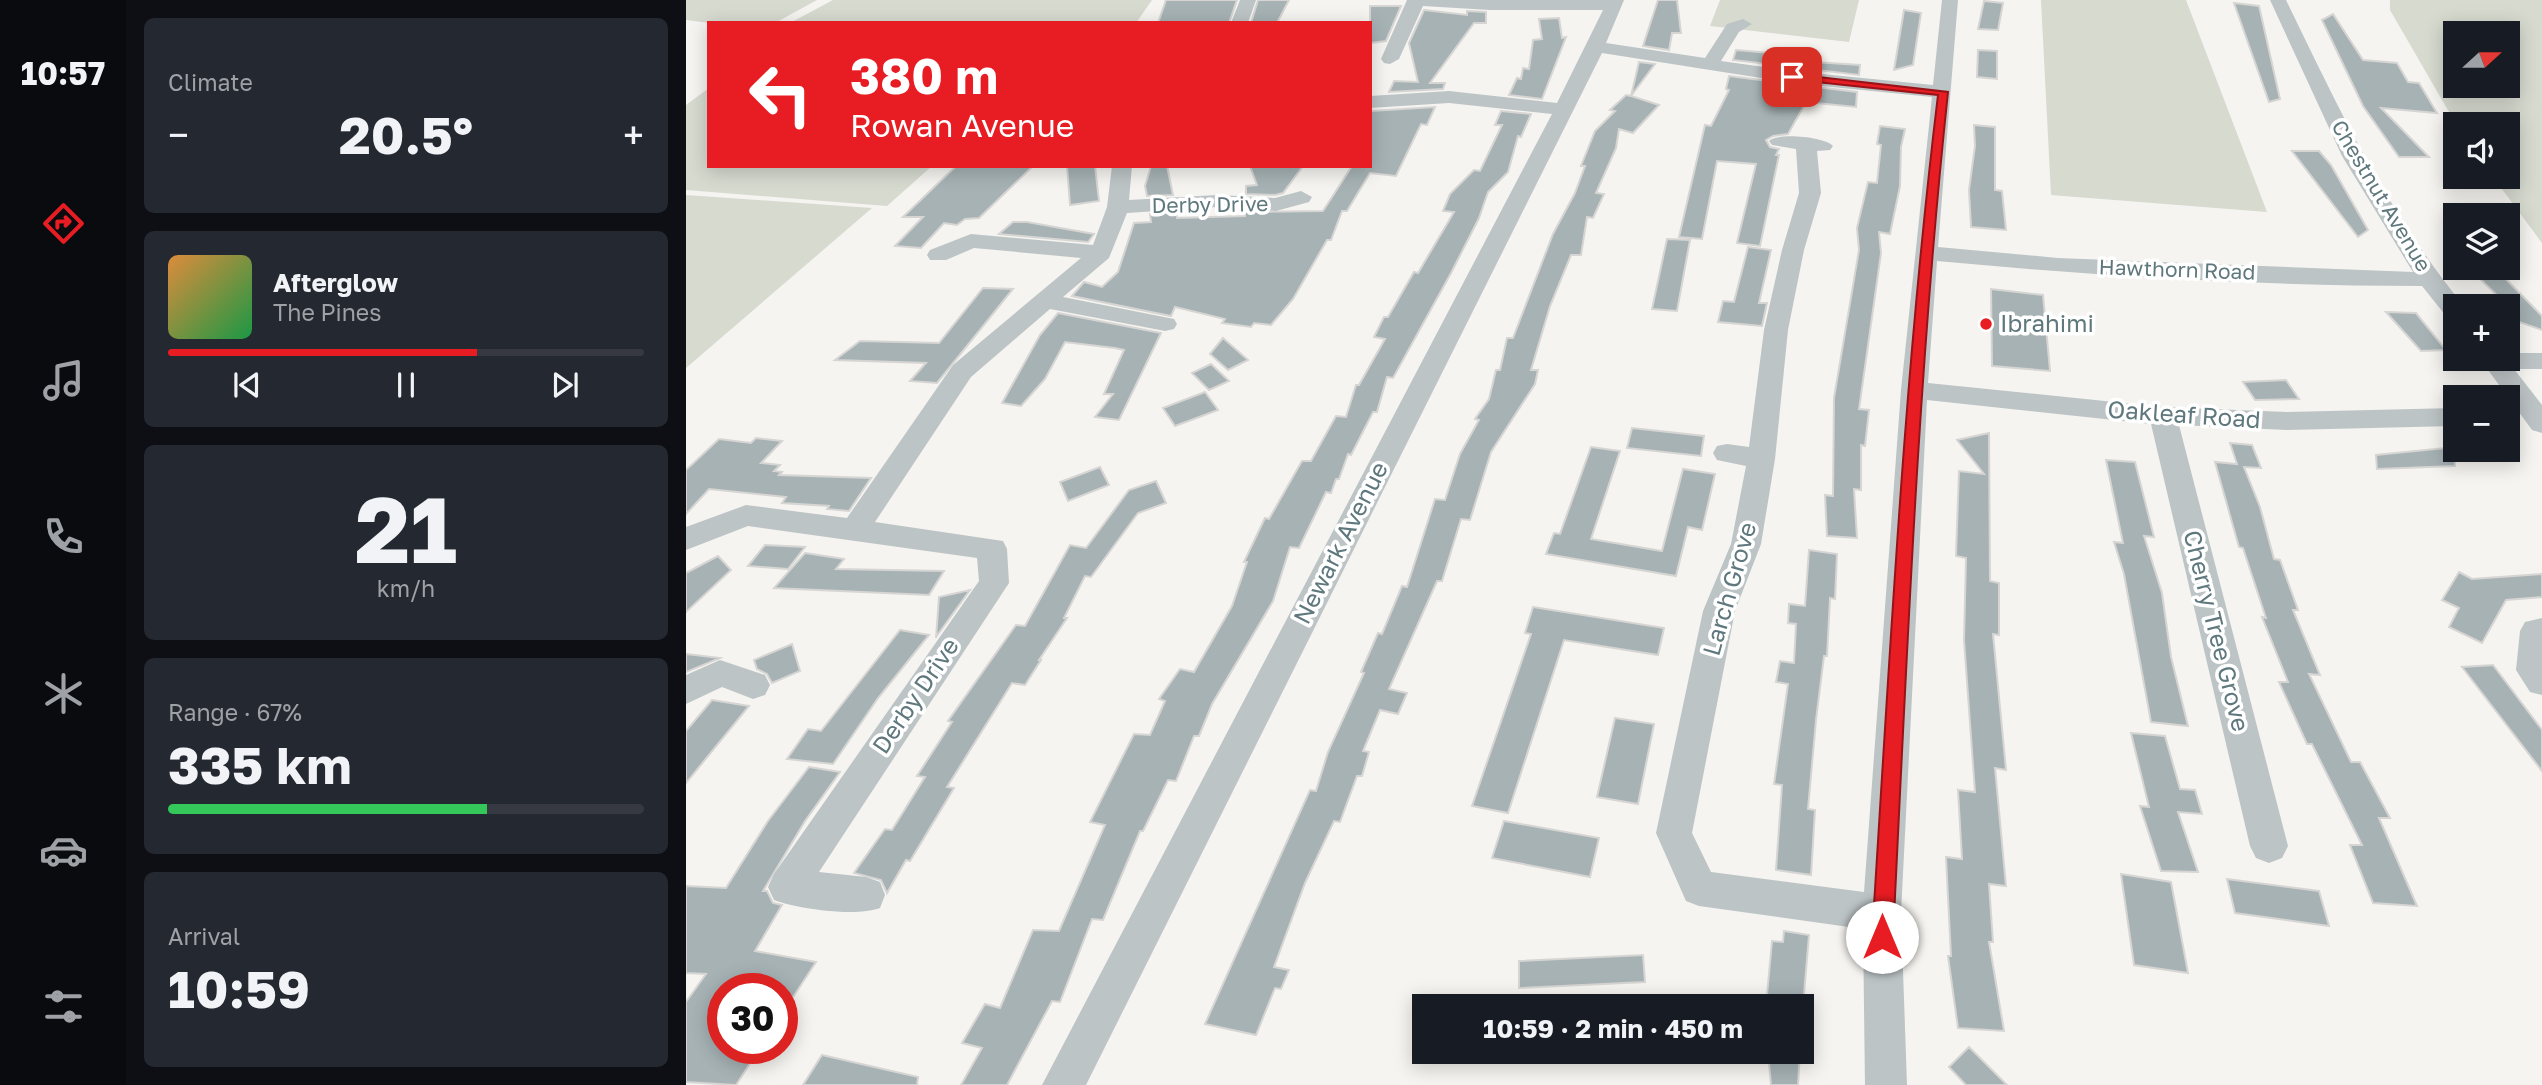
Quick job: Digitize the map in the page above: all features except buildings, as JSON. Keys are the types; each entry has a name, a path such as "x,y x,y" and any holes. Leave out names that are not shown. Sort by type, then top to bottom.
{"street":[{"path":"1240,21 1248,0"},
{"path":"1372,49 1392,54 1416,0 1466,6 1615,3"},
{"path":"1886,1085 1882,913 1914,390 1950,0"},
{"name":"Chestnut Avenue","path":"2278,0 2352,156 2443,296"},
{"name":"Newark Avenue","path":"1063,1085 1564,110 1615,3"},
{"path":"1710,64 1733,28 1743,24"},
{"path":"1596,47 1792,77 1943,92"},
{"path":"1372,102 1449,97 1564,110"},
{"name":"Larch Grove","path":"1803,144 1810,193 1793,250 1776,330 1761,459 1746,544 1719,611 1674,833 1699,888 1882,913"},
{"name":"Derby Drive","path":"854,530 962,371 1101,253 1118,207 1122,168"},
{"name":"Derby Drive","path":"1118,207 1217,201 1276,205 1301,197"},
{"path":"938,256 972,231 1101,253"},
{"name":"Hawthorn Road","path":"1925,253 2059,265 2359,279 2430,279"},
{"path":"1045,301 1165,324"},
{"path":"2520,361 2542,361"},
{"path":"2500,371 2527,418"},
{"name":"Oakleaf Road","path":"1914,390 2163,416 2287,421 2443,417"},
{"name":"Cherry Tree Grove","path":"2163,416 2269,846"},
{"path":"1727,453 1761,459"},
{"name":"Derby Drive","path":"686,539 746,515 992,550 994,583 787,887 866,895"},
{"path":"2542,630 2536,631 2532,670 2542,682"},
{"path":"686,690 720,673 753,685"}],"shaded area":[{"path":"686,0 817,0 779,21 707,23 686,20"},
{"path":"833,0 1152,0 1137,21 794,21"},
{"path":"1720,0 1859,0 1849,42 1710,26"},
{"path":"2041,0 2186,0 2267,212 2051,195"},
{"path":"2390,0 2542,0 2542,243 2520,213 2520,203 2512,203 2502,189 2520,189 2520,112 2449,112 2390,10"},
{"path":"707,89 707,168 930,168 887,206 686,190 686,105"},
{"path":"686,195 872,208 686,368"}],"place":[{"name":"Ibrahimi","path":"1986,324"}],"route":[{"path":"1792,77 1943,92 1925,253 1914,390 1882,937"}]}
